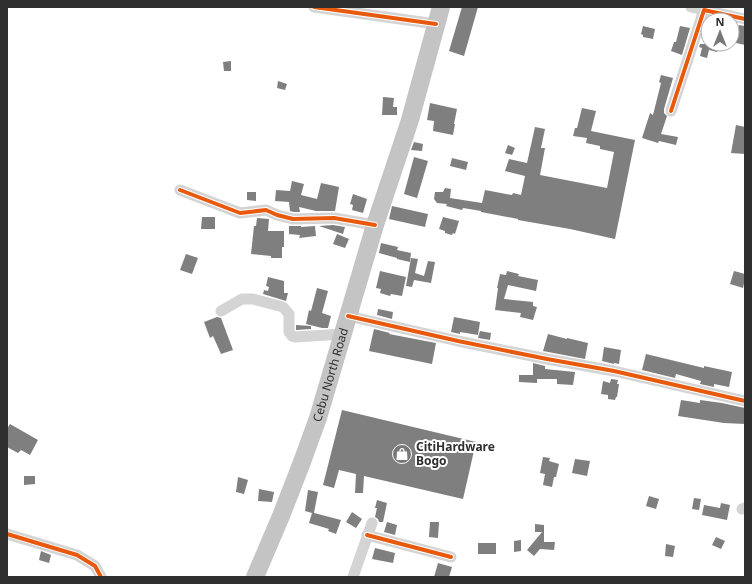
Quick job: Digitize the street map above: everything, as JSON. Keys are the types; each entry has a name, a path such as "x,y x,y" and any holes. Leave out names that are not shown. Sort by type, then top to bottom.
{"highway":[{"name":"Cebu North Road","path":"255,577 281,516 318,418 375,225 410,120 442,7"}],"street":[{"path":"314,7 436,24"},
{"path":"691,7 704,8 745,19"},
{"path":"672,112 704,8"},
{"path":"180,190 240,213 266,210 277,215 293,219 334,218 375,225"},
{"path":"221,311 242,299 253,299 283,307 289,314 289,332 295,338 343,334"},
{"path":"348,316 745,401"},
{"path":"353,577 372,522"},
{"path":"7,534 77,555 96,566 101,577"},
{"path":"368,535 451,557"}],"building":[{"path":"462,7 478,7 464,56 449,51"},
{"path":"740,25 745,26 745,45 740,44"},
{"path":"643,26 655,29 653,39 643,37 641,34"},
{"path":"680,26 690,28 682,55 671,51 674,42 676,42"},
{"path":"701,52 708,52 707,58 700,56"},
{"path":"231,61 231,71 224,71 223,62"},
{"path":"661,75 673,78 664,109 664,113 667,116 661,134 678,137 676,145 659,141 658,143 642,138 650,113 653,115 661,83 659,82"},
{"path":"278,81 287,84 285,90 277,88"},
{"path":"383,97 394,98 393,107 397,107 397,115 382,115"},
{"path":"430,103 457,109 453,135 433,131 434,121 427,120"},
{"path":"582,108 596,111 591,131 635,140 615,239 518,220 481,211 463,208 462,210 446,206 447,204 437,203 434,199 435,192 443,192 445,188 451,189 450,198 482,203 485,190 512,195 513,193 521,195 525,176 505,171 509,159 527,163 535,127 545,129 541,148 545,148 540,175 607,188 614,152 600,149 600,146 586,143 587,138 573,136 575,128 577,128"},
{"path":"736,125 745,127 745,154 731,153"},
{"path":"414,142 423,144 422,151 411,150"},
{"path":"508,145 515,148 512,155 505,153"},
{"path":"414,157 428,161 417,198 404,194"},
{"path":"452,158 468,162 466,170 450,166"},
{"path":"292,181 304,184 301,195 317,199 321,183 339,187 335,211 316,211 299,207 300,212 294,212 290,211 289,202 275,201 276,190 290,191"},
{"path":"247,192 256,192 256,201 247,200"},
{"path":"353,194 367,199 363,213 352,210 353,205 350,204"},
{"path":"392,206 428,214 425,227 389,219"},
{"path":"202,217 215,217 215,229 201,229"},
{"path":"443,217 459,221 455,234 453,233 452,235 445,233 445,231 439,229"},
{"path":"257,218 269,219 268,231 284,231 282,258 271,258 271,256 251,254 254,226 256,226"},
{"path":"333,225 345,227 343,234 319,226"},
{"path":"289,226 315,226 316,236 299,238 300,235 289,234"},
{"path":"337,234 349,239 345,248 333,244"},
{"path":"381,243 398,247 397,250 411,253 410,262 379,253"},
{"path":"186,254 198,258 192,274 180,270"},
{"path":"411,258 418,259 415,273 424,276 428,261 435,262 431,283 414,280 412,287 406,286"},
{"path":"380,271 406,277 402,296 391,294 390,296 380,293 381,289 376,288"},
{"path":"507,271 519,274 518,276 538,280 536,291 508,285 504,299 533,302 533,306 537,307 533,320 520,317 521,313 495,310 500,274 506,275"},
{"path":"734,271 745,274 743,288 730,284"},
{"path":"268,277 284,281 284,293 288,293 286,301 263,294 264,290 268,291 269,287 266,286"},
{"path":"317,288 328,291 322,313 331,316 328,328 306,324 309,310 311,311"},
{"path":"378,309 393,312 392,319 377,315"},
{"path":"217,317 221,318 233,350 221,354 213,336 210,338 204,322"},
{"path":"454,317 480,322 478,335 451,332"},
{"path":"296,325 311,326 311,329 296,330"},
{"path":"374,329 390,333 389,334 436,343 432,364 369,351"},
{"path":"480,331 491,333 490,340 478,338"},
{"path":"548,334 588,343 585,359 543,351"},
{"path":"604,347 621,350 619,364 602,361"},
{"path":"646,354 704,368 704,366 732,372 729,387 714,384 714,387 700,384 701,381 676,374 675,378 642,370"},
{"path":"533,363 545,366 545,369 575,372 573,385 557,384 557,379 537,379 537,383 519,382 519,375 533,375"},
{"path":"611,379 618,380 617,384 619,384 617,397 615,400 608,399 608,395 601,394 603,381 610,383"},
{"path":"681,400 700,403 700,400 745,408 745,424 724,423 678,416"},
{"name":"CitiHardware Bogo","path":"342,410 476,442 463,499 364,476 363,493 355,493 356,474 339,470 334,488 323,485"},
{"path":"10,424 38,440 30,455 21,450 18,453 7,447 7,429"},
{"path":"543,457 550,458 549,461 559,464 552,487 543,485 545,474 540,473"},
{"path":"575,459 590,461 587,476 572,473"},
{"path":"24,476 35,476 35,484 24,485"},
{"path":"238,477 248,480 244,494 236,492"},
{"path":"259,489 274,492 272,502 258,501"},
{"path":"308,490 318,492 314,513 341,520 336,534 328,531 329,529 309,523 312,513 305,511"},
{"path":"649,496 659,499 656,509 646,506"},
{"path":"694,498 701,499 699,510 692,509"},
{"path":"377,500 387,503 383,522 379,522 375,517"},
{"path":"721,503 730,505 727,520 702,515 704,505 720,508"},
{"path":"352,512 362,519 356,528 346,522"},
{"path":"387,522 397,525 395,535 384,532"},
{"path":"430,522 439,522 438,538 429,537"},
{"path":"535,524 544,525 544,542 555,542 554,550 540,549 534,556 527,550 542,532 535,532"},
{"path":"716,537 725,541 721,549 712,545"},
{"path":"521,540 521,551 514,552 514,541"},
{"path":"478,543 496,543 496,554 478,554"},
{"path":"666,544 675,546 673,557 665,556"},
{"path":"375,548 395,553 393,563 372,559"},
{"path":"41,551 51,555 49,563 39,560"},
{"path":"438,563 452,567 449,577 434,577"}],"cycle path":[{"path":"314,7 436,24"},
{"path":"671,111 704,10 745,19"},
{"path":"180,190 240,213 266,210 277,215 293,219 334,218 375,225"},
{"path":"348,316 458,341 614,371 745,401"},
{"path":"7,534 77,555 95,566 101,577"},
{"path":"367,535 451,557"}],"place":[{"name":"CitiHardware Bogo","path":"402,454"}]}
